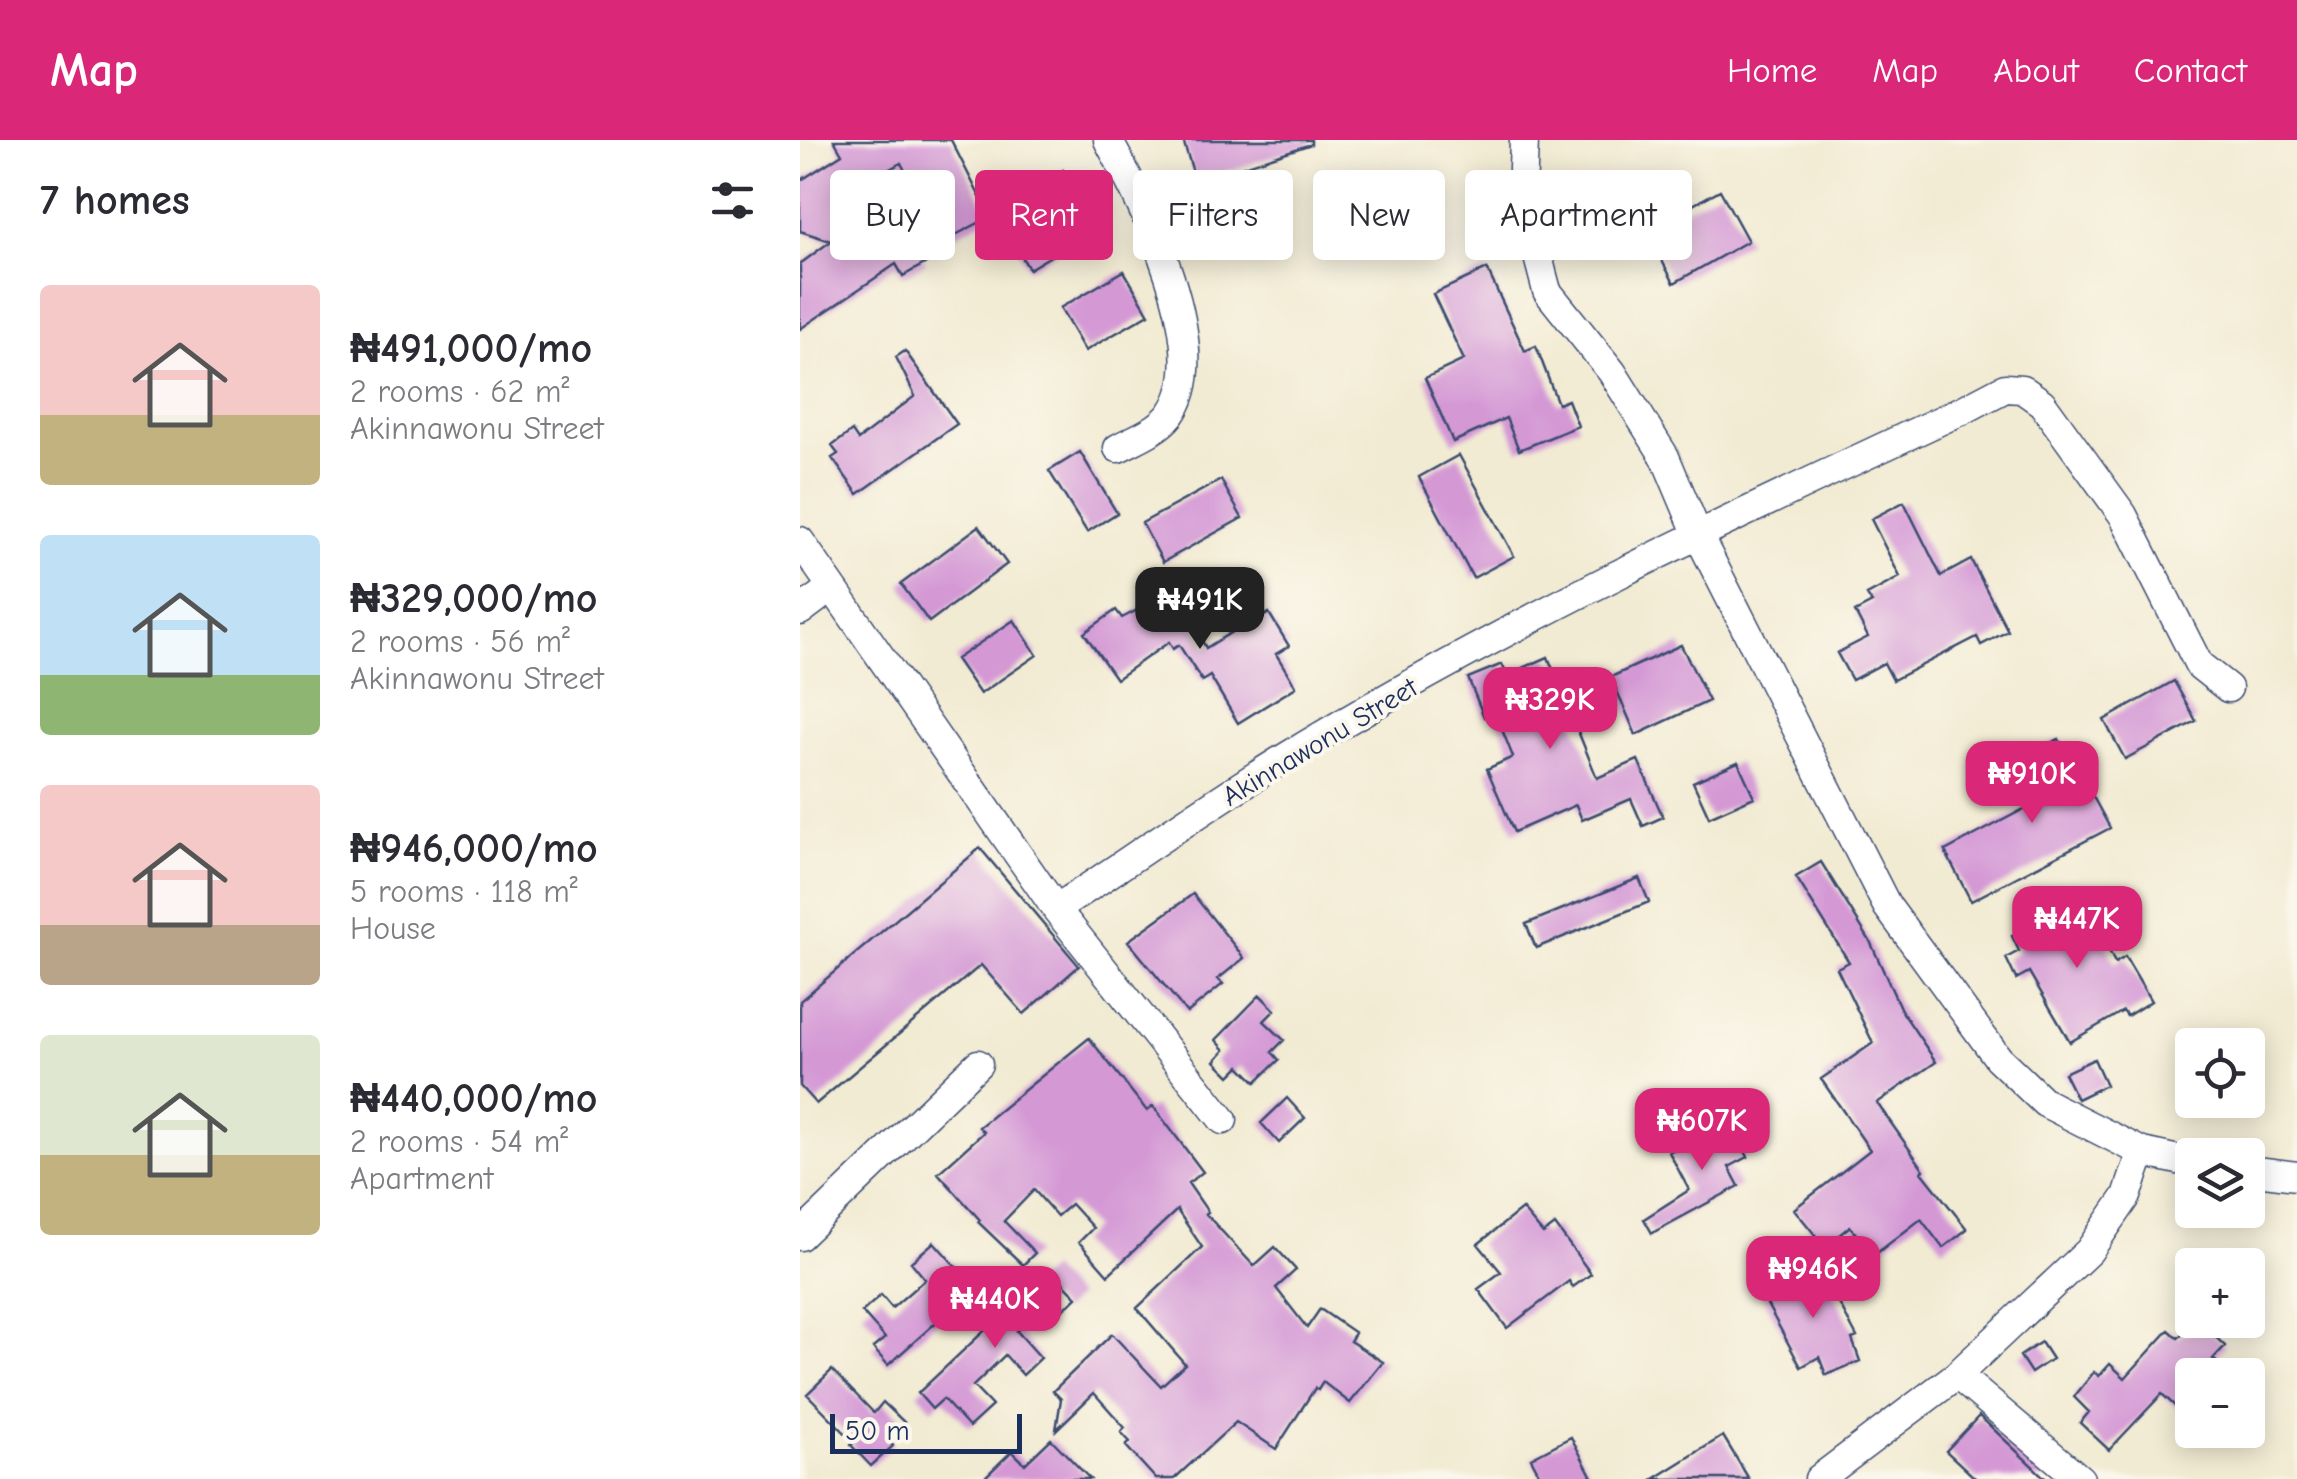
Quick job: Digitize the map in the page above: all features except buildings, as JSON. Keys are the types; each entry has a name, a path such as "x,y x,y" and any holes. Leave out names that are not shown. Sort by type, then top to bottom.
{"street":[{"path":"1108,140 1142,201 1166,264 1187,366 1182,392 1169,416 1146,434 1118,448"},
{"path":"1524,140 1522,196 1547,291 1612,372 1665,457 1697,533 1887,906 1998,1058 2045,1103 2142,1152 2175,1159"},
{"name":"Akinnawonu Street","path":"1056,909 1278,762 1412,685 1697,533 2005,388 2022,389 2042,403 2123,515 2199,665 2228,688"},
{"path":"800,541 1056,909 1223,1120"},
{"path":"800,610 832,587"},
{"path":"800,1236 978,1064"},
{"path":"1819,1479 1957,1375 2090,1251 2127,1196 2142,1152"},
{"path":"2265,1172 2297,1176"},
{"path":"1957,1375 2080,1479"}]}
